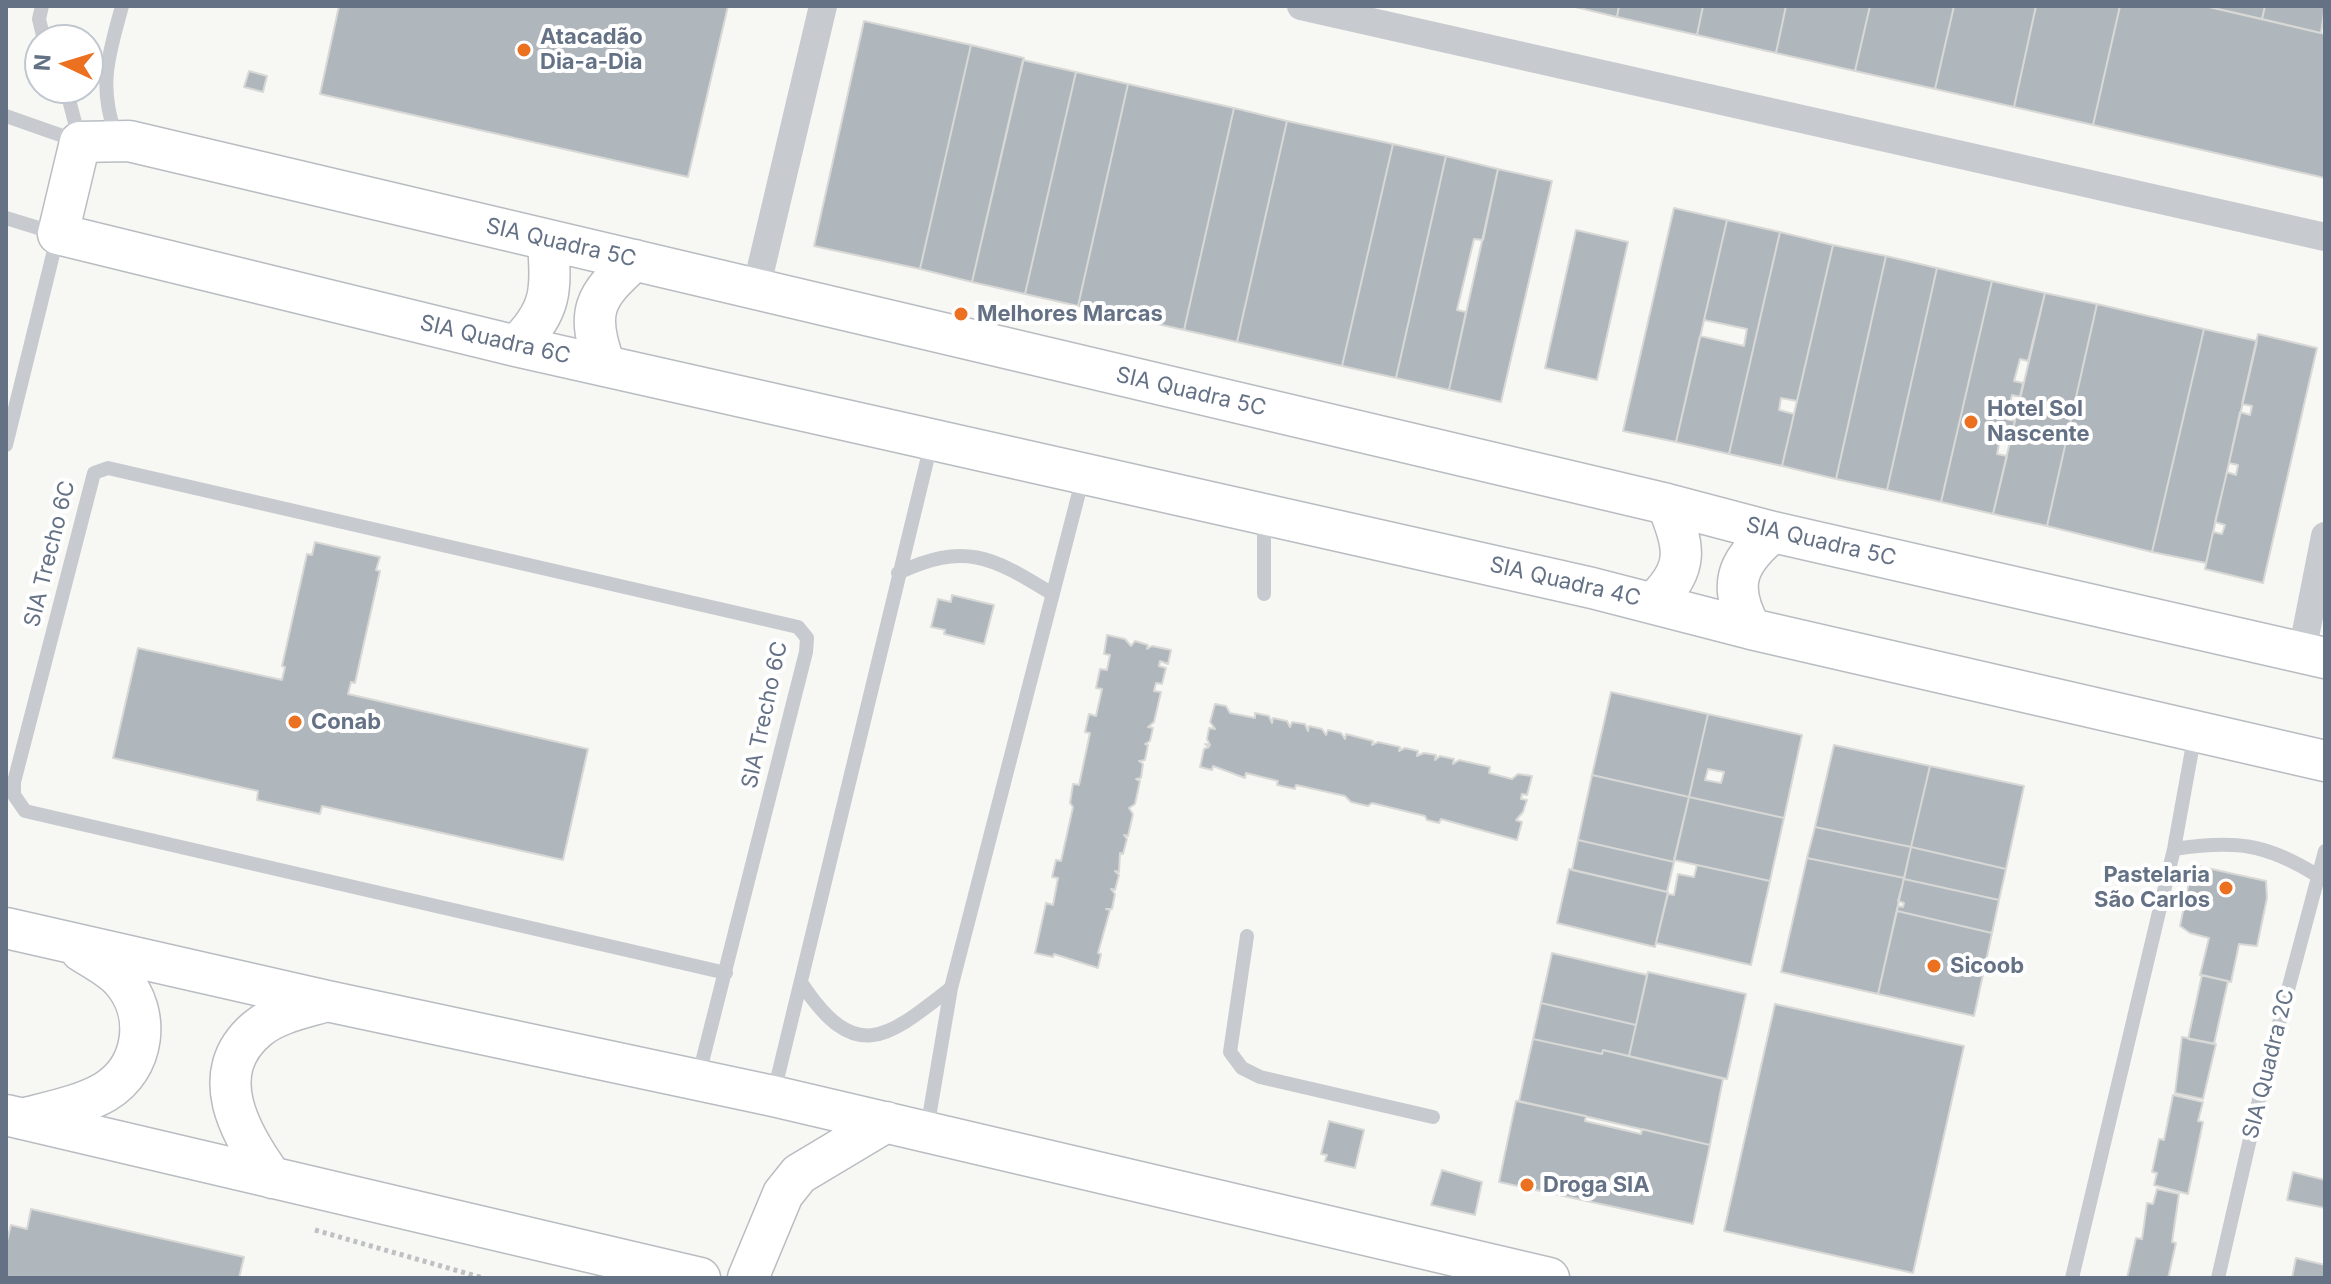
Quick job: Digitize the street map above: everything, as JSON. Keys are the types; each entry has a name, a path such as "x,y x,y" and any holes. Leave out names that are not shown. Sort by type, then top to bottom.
{"street":[{"path":"756,289 823,6"},
{"path":"1301,6 2325,237"},
{"name":"SIA Quadra 5C","path":"80,142 129,141 1667,504 1773,532 2314,655"},
{"path":"58,234 80,142"},
{"name":"SIA Quadra 6C","path":"58,234 516,346 932,440"},
{"path":"516,346 539,323 547,300 548,240"},
{"path":"605,365 594,336 595,307 606,286 635,260"},
{"name":"SIA Quadra 4C","path":"932,440 1654,602 1751,629 2195,733"},
{"path":"1654,602 1672,586 1683,556 1680,534 1667,504"},
{"path":"1751,629 1738,606 1738,577 1750,551 1773,532"},
{"path":"2314,655 2325,536"},
{"path":"2195,733 2325,761"},
{"path":"6,928 886,1122 1413,1262 1549,1278"},
{"path":"14,1117 106,1092 131,1065 143,1035 137,1001 121,978 67,941"},
{"path":"272,1178 247,1143 232,1110 230,1078 238,1052 257,1029 281,1015 327,1001"},
{"path":"14,1117 700,1278"},
{"path":"748,1278 783,1194 799,1174 886,1122"}],"lane":[{"path":"122,6 98,72 115,133 129,141"},
{"path":"70,104 80,142"},
{"path":"6,116 80,142"},
{"path":"6,218 58,234 6,445"},
{"path":"773,1096 932,440"},
{"name":"SIA Trecho 6C","path":"697,1079 726,973 806,652 807,638 798,627 108,468 94,473 14,782 14,795 25,811 726,973"},
{"path":"927,1134 951,988 1051,593 1084,476"},
{"path":"1264,516 1264,594"},
{"path":"898,573 928,559 954,553 983,556 1051,593"},
{"path":"2073,1277 2174,849 2195,733"},
{"path":"2174,849 2213,843 2249,844 2286,855 2318,876"},
{"name":"SIA Quadra 2C","path":"2218,1278 2261,1091 2325,851"},
{"path":"1247,936 1230,1052 1242,1068 1260,1077 1433,1117"},
{"path":"802,984 824,1017 847,1031 873,1035 899,1029 951,988"}],"building":[{"name":"Atacadão Dia-a-Dia","path":"339,6 728,6 688,177 320,94"},
{"path":"1571,6 1619,6 1617,17"},
{"path":"1619,6 1703,6 1697,35 1617,17"},
{"path":"1703,6 1786,6 1776,53 1697,35"},
{"path":"1786,6 1870,6 1855,71 1776,53"},
{"path":"1870,6 1954,6 1935,89 1855,71"},
{"path":"1954,6 2036,6 2014,107 1935,89"},
{"path":"2036,6 2120,6 2093,125 2014,107"},
{"path":"2120,6 2205,6 2325,34 2325,178 2093,125"},
{"path":"2205,6 2265,6 2262,19"},
{"path":"2265,6 2325,6 2321,33 2262,19"},
{"path":"864,21 971,45 920,269 814,246"},
{"path":"971,45 1024,58 972,282 920,269"},
{"path":"1023,60 1076,72 1025,294 972,282"},
{"path":"249,71 267,76 263,92 244,87"},
{"path":"1076,72 1128,84 1078,306 1025,294"},
{"path":"1128,84 1234,108 1184,330 1078,306"},
{"path":"1234,108 1287,121 1237,342 1184,330"},
{"path":"1287,121 1393,144 1342,366 1237,342"},
{"path":"1393,144 1446,156 1396,378 1342,366"},
{"path":"1446,156 1498,169 1483,240 1474,239 1457,310 1466,312 1449,390 1396,378"},
{"path":"1498,169 1552,181 1501,402 1449,390"},
{"path":"1674,208 1727,220 1676,442 1623,431"},
{"path":"1727,220 1780,232 1729,454 1676,442 1700,336 1744,346 1747,329 1704,320"},
{"path":"1576,230 1628,242 1597,380 1545,368"},
{"path":"1780,232 1833,245 1797,401 1781,398 1779,410 1794,414 1782,466 1729,454"},
{"path":"1833,245 1886,256 1836,479 1782,466"},
{"path":"1886,256 1937,268 1887,490 1836,479"},
{"path":"1937,268 1992,281 1941,502 1887,490"},
{"path":"1992,281 2045,293 2028,361 2020,359 2014,381 2023,383 2020,397 2012,395 2006,419 2015,421 2012,432 2002,430 1997,454 2007,456 1993,514 1941,502"},
{"path":"2045,293 2097,304 2047,526 1993,514"},
{"path":"2097,304 2204,329 2152,552 2047,526"},
{"path":"2204,329 2257,341 2206,563 2152,552"},
{"path":"2258,334 2317,348 2263,583 2205,569 2213,532 2222,534 2225,525 2215,522 2227,472 2236,475 2238,465 2229,463 2240,412 2250,415 2252,406 2242,404"},
{"name":"Conab","path":"315,542 380,557 376,570 380,571 355,683 351,682 348,694 588,749 563,860 322,806 320,814 279,805 257,800 258,791 113,758 138,648 282,680 285,667 282,666 307,554 312,555"},
{"path":"952,595 994,605 984,644 944,634 945,630 931,627 938,599 951,602"},
{"path":"1107,635 1125,639 1131,646 1135,641 1148,645 1147,649 1152,646 1171,650 1168,664 1160,661 1159,666 1166,668 1162,684 1156,683 1154,691 1161,692 1154,722 1148,727 1153,728 1150,741 1145,744 1148,745 1145,760 1139,761 1143,764 1141,778 1136,779 1140,781 1135,804 1129,808 1133,814 1128,836 1124,835 1127,839 1123,854 1120,853 1119,872 1115,871 1119,875 1115,890 1111,889 1115,894 1112,909 1106,909 1110,910 1098,953 1101,954 1098,968 1054,954 1053,957 1035,953 1046,903 1053,905 1058,878 1052,877 1056,860 1061,861 1073,807 1070,803 1073,784 1079,785 1090,733 1085,732 1089,714 1096,716 1102,689 1096,688 1100,669 1107,670 1110,655 1104,654"},
{"path":"1611,692 1708,714 1689,797 1592,775"},
{"path":"1215,704 1226,706 1230,713 1255,718 1255,713 1269,716 1272,723 1273,718 1287,721 1290,727 1292,722 1305,724 1308,731 1309,726 1322,729 1326,735 1328,730 1341,733 1345,739 1346,734 1373,741 1372,745 1378,742 1400,747 1399,751 1405,748 1418,751 1417,756 1424,753 1436,755 1435,760 1440,756 1454,759 1453,764 1459,760 1490,767 1489,773 1512,779 1518,774 1532,776 1527,795 1522,794 1521,799 1527,800 1516,820 1522,822 1517,840 1441,819 1439,823 1427,820 1425,816 1372,803 1368,806 1351,802 1345,796 1296,785 1295,789 1277,785 1278,781 1246,773 1245,778 1213,766 1212,770 1200,767 1204,749 1209,747 1205,744 1210,745 1207,739 1209,728 1215,729 1210,722"},
{"path":"1708,714 1802,735 1784,818 1689,797","holes":["1708,769 1724,772 1721,783 1705,780"]},
{"path":"1834,745 1930,766 1911,847 1815,827"},
{"path":"1930,766 2024,786 2006,869 1911,847"},
{"path":"1592,775 1689,797 1674,862 1578,840"},
{"path":"1689,797 1784,818 1770,881 1674,860"},
{"path":"1815,827 1911,847 1904,878 1807,858"},
{"path":"1578,840 1674,862 1667,892 1572,870"},
{"path":"1911,847 2006,869 1999,900 1904,879"},
{"path":"1807,858 1904,878 1878,994 1781,972"},
{"path":"1697,865 1770,881 1751,965 1656,943 1668,894 1674,895 1678,874 1694,877"},
{"path":"2198,866 2266,881 2267,898 2257,946 2239,944 2231,982 2200,975 2209,938 2190,933 2180,926 2189,882"},
{"path":"1569,869 1668,892 1655,947 1557,923"},
{"path":"1904,879 1999,900 1992,933 1897,911 1898,906 1903,907 1904,903 1898,901"},
{"name":"Sicoob","path":"1897,911 1992,933 1974,1016 1878,994"},
{"path":"1552,953 1647,975 1636,1025 1541,1003"},
{"path":"1648,972 1746,994 1727,1079 1629,1056"},
{"path":"2202,975 2228,981 2214,1044 2188,1039"},
{"path":"1541,1003 1636,1025 1629,1056 1603,1050 1602,1054 1533,1039"},
{"path":"1775,1004 1964,1046 1913,1273 1724,1231"},
{"path":"2182,1037 2216,1044 2203,1099 2175,1093"},
{"path":"1533,1039 1602,1054 1603,1050 1723,1079 1710,1145 1519,1101"},
{"path":"2173,1095 2203,1102 2198,1121 2203,1122 2188,1194 2154,1185 2157,1173 2152,1172 2159,1139 2164,1140"},
{"path":"1516,1101 1586,1116 1585,1121 1641,1134 1642,1129 1710,1145 1693,1224 1499,1182"},
{"path":"1329,1121 1364,1130 1355,1168 1325,1161 1327,1155 1321,1154"},
{"path":"1442,1170 1482,1182 1475,1215 1431,1205"},
{"path":"2293,1172 2325,1180 2325,1208 2287,1200"},
{"path":"2157,1189 2179,1194 2172,1242 2176,1243 2168,1278 2127,1278 2136,1238 2142,1239 2147,1203 2153,1204"},
{"path":"31,1209 244,1257 239,1278 6,1278 6,1245 11,1225 27,1229"},
{"path":"2296,1258 2325,1265 2325,1278 2292,1278"}],"place":[{"name":"Atacadão Dia-a-Dia","path":"524,50"},
{"name":"Melhores Marcas","path":"961,314"},
{"name":"Hotel Sol Nascente","path":"1971,422"},
{"name":"Conab","path":"295,722"},
{"name":"Pastelaria São Carlos","path":"2226,888"},
{"name":"Sicoob","path":"1934,966"},
{"name":"Droga SIA","path":"1527,1185"}]}
